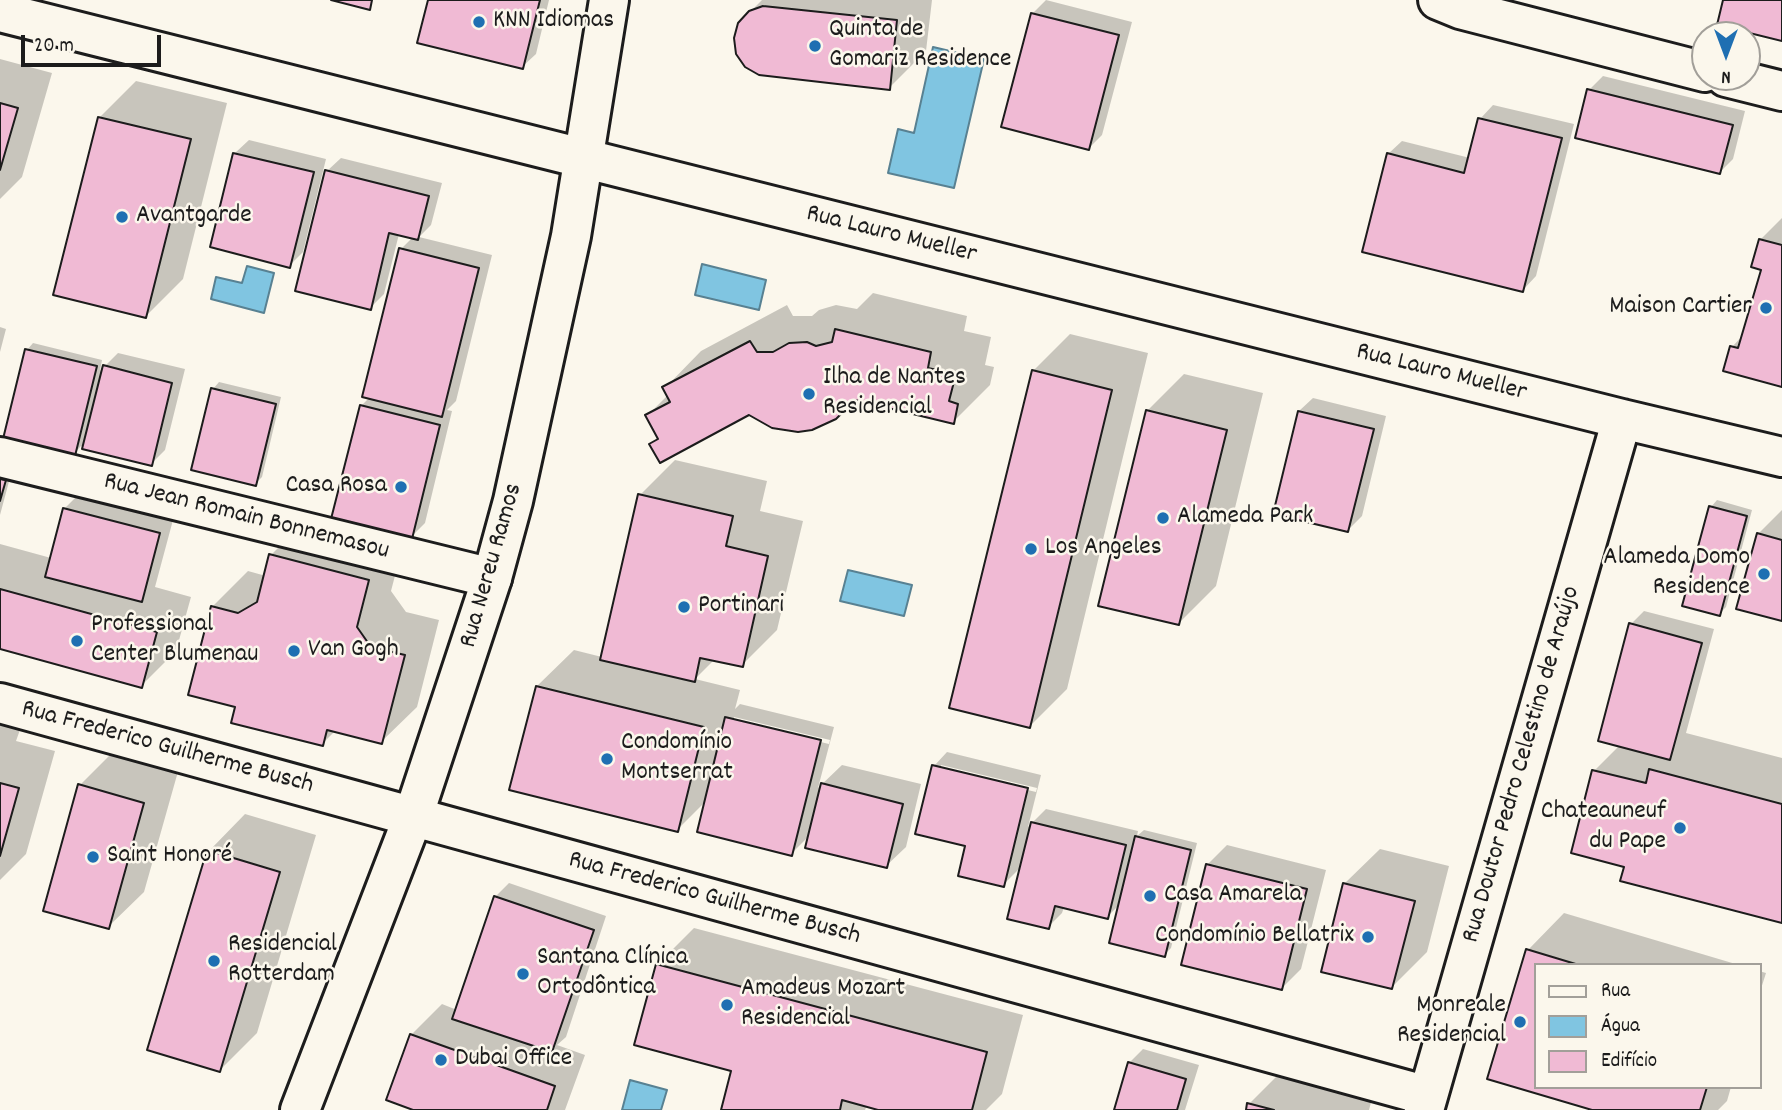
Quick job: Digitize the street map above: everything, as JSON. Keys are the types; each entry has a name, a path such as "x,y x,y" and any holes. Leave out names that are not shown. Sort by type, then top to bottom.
{"street":[{"name":"Rua Nereu Ramos","path":"300,1110 413,817 492,578 513,501 568,249 609,0"},
{"path":"1438,0 1460,9 1691,68"},
{"name":"Rua Lauro Mueller","path":"0,12 1782,457"},
{"path":"1761,86 1782,91"},
{"name":"Rua Doutor Pedro Celestino de Araújo","path":"1426,1103 1622,419"},
{"name":"Rua Jean Romain Bonnemasou","path":"0,457 492,578"},
{"name":"Rua Frederico Guilherme Busch","path":"0,703 1426,1103"}],"water":[{"path":"933,47 984,59 954,188 888,173 898,129 914,133"},
{"path":"702,264 766,280 759,310 695,295"},
{"path":"247,266 274,273 264,313 211,299 216,277 242,283"},
{"path":"848,570 912,585 904,616 840,601"},
{"path":"630,1080 667,1090 661,1110 622,1110"}],"building":[{"path":"331,0 372,0 370,10"},
{"name":"KNN Idiomas","path":"428,0 540,0 523,69 417,43"},
{"path":"1723,0 1782,0 1782,41 1761,36 1761,21 1718,21"},
{"name":"Quinta de Gomariz Residence","path":"763,6 897,20 890,90 759,75 745,67 736,54 734,38 738,23 749,11"},
{"path":"1031,13 1119,35 1089,150 1001,127"},
{"path":"1587,89 1733,125 1720,174 1575,138"},
{"path":"0,103 18,108 0,170"},
{"name":"Avantgarde","path":"98,117 191,139 146,318 53,295"},
{"path":"1478,118 1562,138 1523,292 1362,252 1387,153 1464,173"},
{"path":"233,153 314,172 290,268 210,247"},
{"path":"325,170 429,196 418,240 389,233 371,310 295,291"},
{"name":"Maison Cartier","path":"1759,239 1782,245 1782,387 1723,371 1730,346 1738,348 1761,270 1751,267"},
{"path":"399,248 479,268 442,417 362,397"},
{"name":"Ilha de Nantes Residencial","path":"835,329 931,352 928,368 956,374 949,401 958,404 954,424 855,400 836,419 812,430 798,432 772,428 749,415 660,463 649,444 658,439 645,415 670,402 662,387 750,341 757,352 773,352 789,343 807,342 816,346 832,342"},
{"path":"25,349 97,366 75,456 3,439"},
{"path":"103,365 172,383 152,466 82,449"},
{"name":"Los Angeles","path":"1032,370 1112,390 1030,728 949,708"},
{"path":"211,388 276,404 256,486 191,470"},
{"path":"360,405 440,425 412,539 331,519"},
{"name":"Alameda Park","path":"1146,410 1227,430 1179,625 1098,606"},
{"path":"1298,411 1374,429 1348,532 1273,514"},
{"path":"0,479 6,480 0,501"},
{"name":"Portinari","path":"638,494 733,516 726,546 768,556 743,667 700,658 695,682 600,660"},
{"path":"1709,506 1747,516 1720,616 1682,606"},
{"path":"63,508 160,533 142,602 45,577"},
{"name":"Alameda Domo Residence","path":"1757,533 1782,540 1782,621 1736,609"},
{"name":"Van Gogh","path":"269,554 369,580 357,627 371,647 405,655 382,744 327,730 323,746 231,723 235,707 188,695 211,606 238,613 257,602"},
{"name":"Professional Center Blumenau","path":"0,589 157,632 142,688 0,649"},
{"path":"1629,623 1702,643 1670,760 1598,741"},
{"name":"Condomínio Montserrat","path":"536,686 704,727 678,832 509,790"},
{"path":"725,717 821,740 792,856 697,832"},
{"path":"932,765 1028,788 1004,887 958,876 965,846 915,834"},
{"name":"Chateauneuf du Pape","path":"1649,769 1782,804 1782,923 1620,881 1624,867 1571,853 1592,770 1646,783"},
{"path":"0,783 19,788 0,856"},
{"path":"821,783 903,804 887,868 805,848"},
{"name":"Saint Honoré","path":"78,784 144,803 109,929 43,911"},
{"path":"1031,822 1126,845 1108,919 1055,906 1049,929 1007,919"},
{"name":"Casa Amarela","path":"1135,836 1191,850 1165,957 1109,943"},
{"name":"Residencial Rotterdam","path":"207,850 280,872 220,1072 147,1050"},
{"path":"1206,864 1307,889 1282,990 1181,965"},
{"name":"Condomínio Bellatrix","path":"1343,883 1415,901 1392,989 1321,972"},
{"name":"Santana Clínica Ortodôntica","path":"494,896 594,930 552,1052 452,1019"},
{"name":"Monreale Residencial","path":"1526,949 1572,963 1534,963 1534,1089 1706,1089 1700,1110 1592,1110 1487,1079"},
{"name":"Amadeus Mozart Residencial","path":"656,964 987,1052 972,1110 878,1110 842,1100 840,1110 721,1110 731,1071 634,1045"},
{"name":"Dubai Office","path":"410,1034 555,1086 547,1110 413,1110 386,1100"},
{"path":"1128,1062 1186,1079 1177,1110 1114,1110"},
{"path":"1247,1103 1274,1110 1246,1110"}],"place":[{"name":"KNN Idiomas","path":"479,22"},
{"name":"Quinta de Gomariz Residence","path":"815,46"},
{"name":"Avantgarde","path":"122,217"},
{"name":"Maison Cartier","path":"1766,308"},
{"name":"Ilha de Nantes Residencial","path":"809,394"},
{"name":"Casa Rosa","path":"401,487"},
{"name":"Alameda Park","path":"1163,518"},
{"name":"Los Angeles","path":"1031,549"},
{"name":"Alameda Domo Residence","path":"1764,574"},
{"name":"Portinari","path":"684,607"},
{"name":"Professional Center Blumenau","path":"77,641"},
{"name":"Van Gogh","path":"294,651"},
{"name":"Condomínio Montserrat","path":"607,759"},
{"name":"Chateauneuf du Pape","path":"1680,828"},
{"name":"Saint Honoré","path":"93,857"},
{"name":"Casa Amarela","path":"1150,896"},
{"name":"Condomínio Bellatrix","path":"1368,937"},
{"name":"Residencial Rotterdam","path":"214,961"},
{"name":"Santana Clínica Ortodôntica","path":"523,974"},
{"name":"Amadeus Mozart Residencial","path":"727,1005"},
{"name":"Monreale Residencial","path":"1520,1022"},
{"name":"Dubai Office","path":"441,1060"}]}
